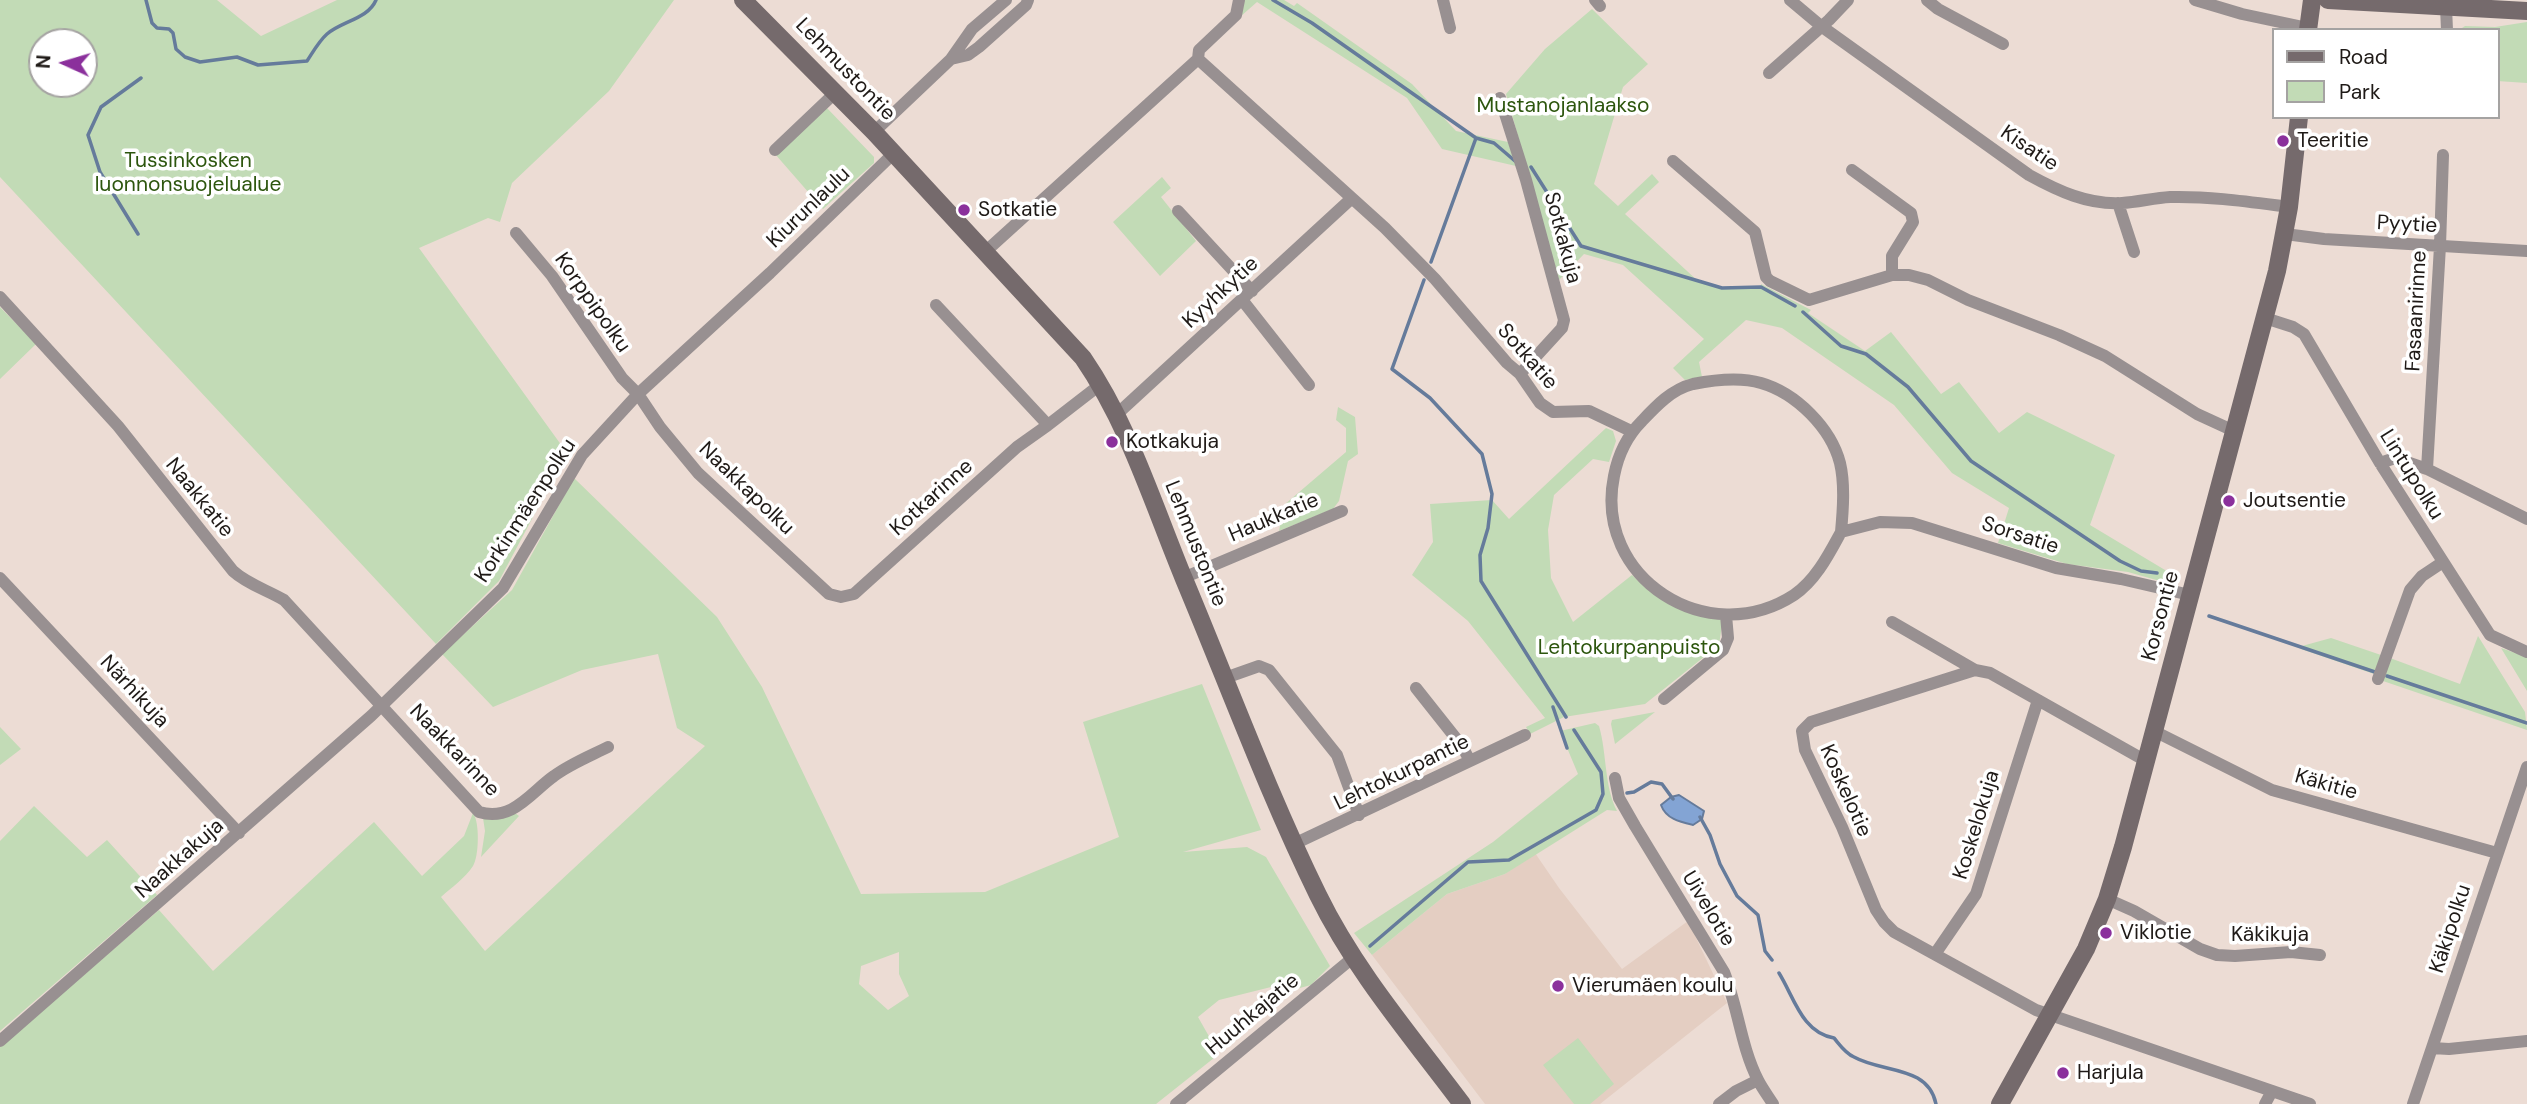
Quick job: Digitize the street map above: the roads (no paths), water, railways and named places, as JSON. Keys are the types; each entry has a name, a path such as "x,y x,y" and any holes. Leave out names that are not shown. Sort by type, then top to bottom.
{"main road":[{"name":"Lehmustontie","path":"743,0 874,132 1083,358 1101,384 1164,526 1294,844 1328,913 1354,956 1460,1103"},
{"path":"2308,28 2312,0"},
{"path":"2328,0 2527,11"},
{"name":"Korsontie","path":"2000,1104 2086,949 2107,899 2147,761 2265,318 2285,234 2299,119"}],"street":[{"path":"874,132 951,59 972,29 1006,0"},
{"path":"951,59 968,55 979,47 1026,5 1028,0"},
{"path":"985,252 1198,59 1199,50 1236,16 1239,0"},
{"path":"1443,0 1450,28"},
{"name":"Kisatie","path":"1790,0 1821,26 2029,175 2058,191 2083,199 2118,203 2169,197 2289,207"},
{"path":"1769,73 1848,0"},
{"path":"1927,0 1938,9 2003,44"},
{"path":"2195,0 2304,28"},
{"path":"2446,7 2447,28"},
{"name":"Sotkatie","path":"1198,59 1352,198 1435,279 1507,363 1520,374 1540,403 1553,412 1589,411 1631,432"},
{"path":"775,150 836,92"},
{"name":"Sotkakuja","path":"1500,98 1526,180 1564,320 1562,328 1520,374"},
{"name":"Kiurunlaulu","path":"638,394 893,153"},
{"name":"Fasaanirinne","path":"2427,470 2443,155"},
{"path":"1673,161 1755,232 1766,277 1800,297 1815,299 1892,275 1909,275 1928,280 1968,300 2085,346 2197,414 2234,430"},
{"path":"1852,170 1911,213 1913,222 1892,256 1892,275"},
{"name":"Kyyhkytie","path":"1116,415 1352,198"},
{"path":"2118,203 2134,252"},
{"path":"1178,211 1247,296 1309,385"},
{"name":"Korppipolku","path":"516,233 552,276 622,379 638,394"},
{"name":"Pyytie","path":"2285,234 2324,239 2527,251"},
{"name":"Naakkatie","path":"0,297 118,426 233,571 242,579 284,600 382,705"},
{"path":"936,305 1048,425 1101,384"},
{"name":"Lintupolku","path":"2265,318 2293,327 2304,334 2379,463 2490,635 2527,652"},
{"path":"1732,380 1761,383 1783,393 1802,407 1821,425 1835,449 1840,466 1843,514 1840,531 1826,560 1795,594 1750,613 1726,615 1672,602 1646,582 1629,562 1618,541 1611,511 1617,458 1631,432 1662,400 1689,385 1732,380"},
{"name":"Naakkapolku","path":"638,394 660,427 698,473 829,594 841,597"},
{"name":"Korkinmäenpolku","path":"382,705 503,588 582,455 638,394"},
{"name":"Kotkarinne","path":"841,597 854,594 1017,447 1048,425"},
{"path":"2379,463 2395,458 2427,470 2527,519"},
{"name":"Haukkatie","path":"1183,578 1342,511"},
{"name":"Sorsatie","path":"1840,531 1880,522 1912,523 2056,568 2190,594"},
{"path":"2378,679 2410,590 2422,576 2443,562"},
{"name":"Närhikuja","path":"0,578 239,833"},
{"path":"1664,699 1723,650 1728,638 1726,615"},
{"path":"1892,622 1975,670 1990,673 2147,761"},
{"path":"1225,678 1259,666 1269,670 1337,755 1359,815"},
{"name":"Koskelotie","path":"1975,670 1811,722 1802,731 1805,750 1876,910 1884,922 1894,932 2036,1010 2051,1014"},
{"path":"1416,688 1470,761"},
{"name":"Koskelokuja","path":"1934,954 1976,894 2038,700"},
{"name":"Naakkarinne","path":"382,705 480,812 490,815 505,813 524,803 554,775 608,747"},
{"name":"Naakkakuja","path":"0,1041 382,705"},
{"name":"Käkitie","path":"2154,731 2272,790 2497,853"},
{"name":"Lehtokurpantie","path":"1294,844 1525,736"},
{"name":"Käkipolku","path":"2413,1104 2527,767"},
{"name":"Uivelotie","path":"1615,778 1619,798 1724,972 1758,1080 1773,1104"},
{"name":"Käkikuja","path":"2107,899 2134,911 2200,949 2217,955 2291,952 2320,955"},
{"name":"Huuhkajatie","path":"1176,1104 1354,956"},
{"path":"2051,1014 2310,1104"},
{"path":"2432,1048 2449,1049 2527,1041"},
{"path":"1719,1104 1736,1091 1758,1080"},
{"path":"2265,1104 2272,1091"}],"water":[{"path":"1679,795 1704,811 1702,819 1693,825 1666,814 1661,805 1671,797"}],"waterway":[{"path":"146,0 152,23 157,28 169,29 173,33 176,49 185,57 200,62 237,57 258,65 307,61 327,34 367,12 376,0"},
{"path":"1273,0 1312,23 1476,138 1494,143 1515,161"},
{"path":"138,234 100,172 88,135 101,107 141,78"},
{"path":"1431,262 1476,138"},
{"path":"1531,167 1581,246 1722,288 1761,287 1795,306"},
{"path":"1424,280 1392,369 1430,398 1482,454 1492,494 1488,528 1480,555 1481,581 1566,717"},
{"path":"1803,312 1841,346 1866,354 1908,387 1971,461 2120,561 2141,571 2157,573"},
{"path":"2209,616 2375,672"},
{"path":"2387,676 2527,723"},
{"path":"1553,707 1567,748"},
{"path":"1370,946 1468,862 1509,860 1596,810 1603,794 1601,772 1574,730"},
{"path":"1627,793 1651,782 1662,784 1673,799"},
{"path":"1700,817 1737,896 1758,915 1765,951 1772,960"},
{"path":"1779,973 1800,1013 1814,1029 1834,1038 1854,1057 1914,1076 1924,1082 1936,1104"}],"place":[{"name":"Teeritie","path":"2283,141"},
{"name":"Sotkatie","path":"964,210"},
{"name":"Kotkakuja","path":"1112,442"},
{"name":"Joutsentie","path":"2229,501"},
{"name":"Viklotie","path":"2106,933"},
{"name":"Vierumäen koulu","path":"1558,986"},
{"name":"Harjula","path":"2063,1073"}],"park label":[{"name":"Mustanojanlaakso","path":"1563,106"},
{"name":"Tussinkosken luonnonsuojelualue","path":"188,173"},
{"name":"Lehtokurpanpuisto","path":"1629,648"}]}
